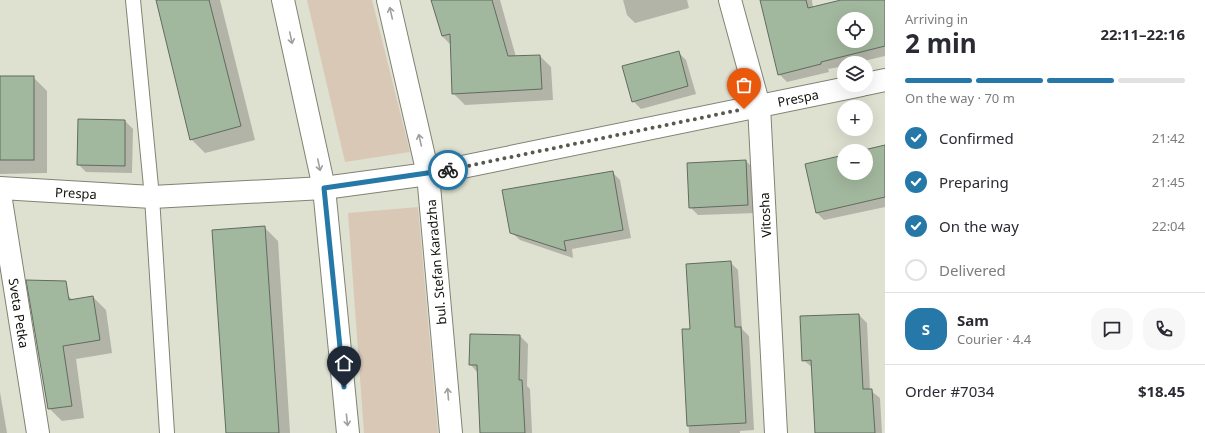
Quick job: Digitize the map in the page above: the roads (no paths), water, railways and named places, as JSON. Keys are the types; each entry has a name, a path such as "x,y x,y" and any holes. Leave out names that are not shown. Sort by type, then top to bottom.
{"street":[{"path":"283,0 324,188 348,433"},
{"name":"bul. Stefan Karadzha","path":"388,0 428,174 451,433"},
{"name":"Vitosha","path":"730,0 759,106 776,433"},
{"path":"873,83 885,80"},
{"name":"Prespa","path":"0,188 152,197 324,188 428,174 837,90"},
{"name":"Sveta Petka","path":"0,194 38,433"}],"lane":[{"path":"133,0 152,197 167,433"}]}
